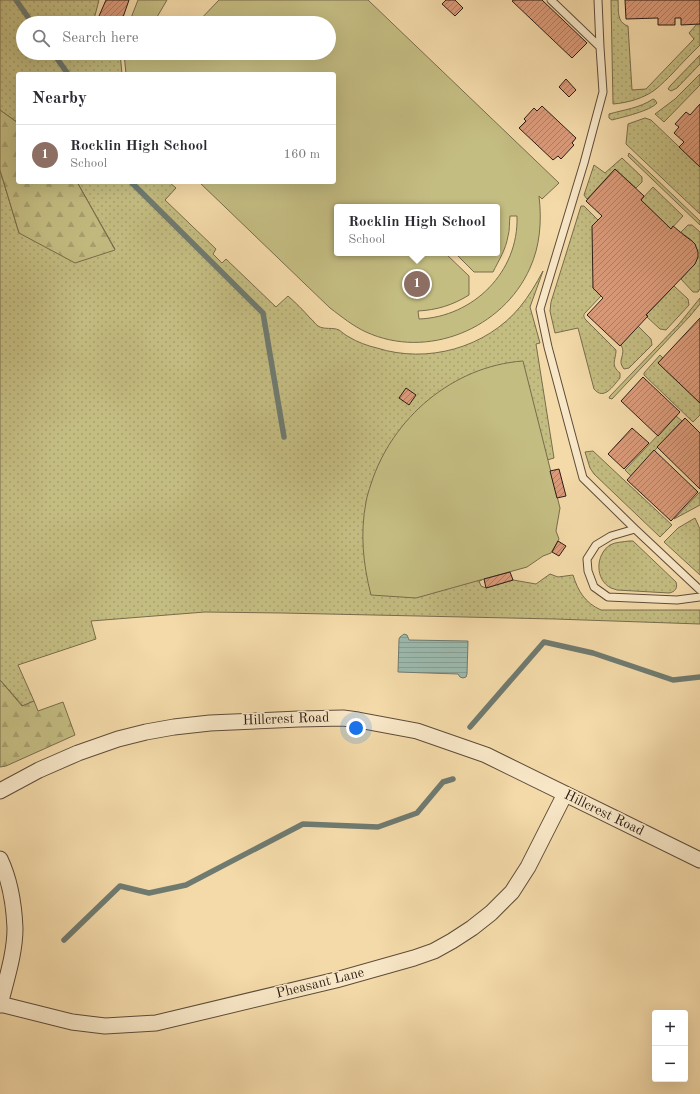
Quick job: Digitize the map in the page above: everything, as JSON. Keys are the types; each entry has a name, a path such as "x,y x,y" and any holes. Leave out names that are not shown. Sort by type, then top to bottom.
{"street":[{"name":"Hillcrest Road","path":"0,791 39,770 78,753 118,739 146,732 210,723 331,718 358,720 417,731 486,755 700,860"},
{"name":"Pheasant Lane","path":"0,1004 72,1022 98,1026 156,1023 336,980 414,958 452,941 472,928 492,913 512,892 528,867 565,794"},
{"path":"0,859 5,868 12,898 15,929 10,964 0,1004"}],"lane":[{"path":"551,0 600,47"},
{"path":"598,0 603,92 584,163 540,309 548,347 583,478 700,590"},
{"path":"635,529 611,536 596,545 587,559 588,571 594,587 608,597 677,600 700,598"}],"green space":[{"path":"0,0 99,0 95,16 16,16 16,60 121,60 122,72 16,72 16,122 0,110"},
{"path":"138,0 167,0 158,16 132,16"},
{"path":"219,0 368,0 559,183 542,199 539,196 540,224 538,242 530,268 518,289 502,308 482,322 461,333 438,340 414,342 389,340 361,330 330,308 201,184 336,184 336,72 126,72 125,60 336,60 336,16 204,16","holes":["334,204 500,204 500,256 458,256 474,272 493,272 506,245 510,216 517,216 516,236 510,255 501,273 489,288 474,300 457,310 439,316 419,319 418,311 445,306 457,302 469,295 469,276 448,256 334,256"]},
{"path":"611,0 618,0 618,12 620,19 628,26 632,90 646,89 694,39 689,33 697,24 700,24 700,45 656,89 630,101 613,104"},
{"path":"700,55 700,64 677,88 671,91 668,89 670,86"},
{"path":"700,74 700,85 664,122 655,114 675,99"},
{"path":"653,99 657,103 649,109 612,120 609,118 609,114 637,107"},
{"path":"0,110 16,122 16,184 78,184 115,250 75,263 19,233 0,170"},
{"path":"645,118 651,120 700,167 700,214 626,144 628,124"},
{"path":"629,153 700,221 700,225 628,156"},
{"path":"622,158 642,177 642,182 636,188 615,169 587,199 584,195 594,165 605,173"},
{"path":"0,170 19,233 115,249 78,184 171,184 176,188 165,200 216,249 213,254 222,263 226,259 276,307 288,296 318,326 337,329 363,344 396,353 435,353 454,349 473,342 490,333 506,321 520,307 543,271 530,307 540,343 536,344 554,458 547,460 549,467 482,580 479,581 481,586 486,588 513,580 536,584 550,574 558,577 573,575 577,586 586,600 601,610 700,610 700,624 555,619 205,612 91,621 96,639 18,665 34,701 23,706 0,680"},
{"path":"653,187 683,216 671,229 641,200"},
{"path":"581,206 584,206 598,220 593,288 601,296 584,314 584,317 616,350 614,365 620,373 620,378 605,393 598,392 594,389 578,328 555,333 550,311 551,302"},
{"path":"688,225 692,225 700,232 700,289 698,292 693,292 681,279 691,267 695,257 695,247 693,242 681,232"},
{"path":"674,286 688,299 689,305 666,330 660,329 646,315"},
{"path":"700,298 700,304 690,316 612,399 609,398 679,324"},
{"path":"638,326 651,339 652,345 629,368 624,369 621,363 623,349 621,345"},
{"path":"660,355 663,358 658,363 700,403 700,415 693,422 644,375 644,373"},
{"path":"523,361 560,508 556,531 559,539 551,553 543,556 527,567 416,598 371,595 364,560 364,514 371,484 381,460 394,438 410,417 429,400 450,385 473,373 497,365"},
{"path":"676,416 682,421 631,476 625,470"},
{"path":"593,451 672,525 660,537 594,474 590,468 585,452"},
{"path":"700,492 700,505 674,519"},
{"path":"695,518 700,529 700,575 664,542 678,528"},
{"path":"633,541 676,582 677,586 674,591 669,593 617,590 606,584 602,579 599,567 605,549 610,545"},
{"path":"0,680 22,706 34,701 38,711 63,702 75,735 6,766 0,767"}],"shaded area":[{"path":"404,634 407,635 409,640 468,641 466,677 460,677 458,674 398,672 399,639"}],"building":[{"path":"106,0 129,0 123,16 99,16"},
{"path":"446,0 455,0 463,8 455,16 442,4"},
{"path":"542,0 587,43 572,58 512,1"},
{"path":"625,0 700,0 700,24 681,25 681,18 675,18 675,25 658,25 658,18 626,19"},
{"path":"566,79 576,90 569,97 559,87"},
{"path":"700,104 700,167 679,147 684,142 674,133 679,127 675,124 686,112 690,115"},
{"path":"542,106 576,138 572,143 574,145 561,159 558,156 553,160 519,128 526,121 524,119 534,108 537,111"},
{"path":"615,169 644,196 641,200 671,229 673,226 695,244 698,252 698,257 695,264 646,315 648,316 620,346 587,315 603,298 593,288 592,226 602,216 586,201"},
{"path":"700,318 700,403 658,363"},
{"path":"643,377 680,412 658,436 621,401"},
{"path":"406,388 416,395 409,405 399,398"},
{"path":"685,418 700,433 700,489 657,447"},
{"path":"632,428 649,443 624,469 608,454"},
{"path":"654,450 698,492 671,521 627,480"},
{"path":"559,469 566,496 557,498 550,471"},
{"path":"558,541 566,546 559,556 552,552"},
{"path":"510,572 513,580 486,588 484,579"}],"waterway":[{"path":"16,0 27,16"},
{"path":"58,60 67,72"},
{"path":"133,184 263,313 284,437"},
{"path":"470,727 544,642 593,653 673,680 700,677"},
{"path":"64,940 120,886 149,893 186,885 303,824 378,827 417,813 443,782 453,779"}],"place":[{"name":"Rocklin High School","path":"417,284"}]}
